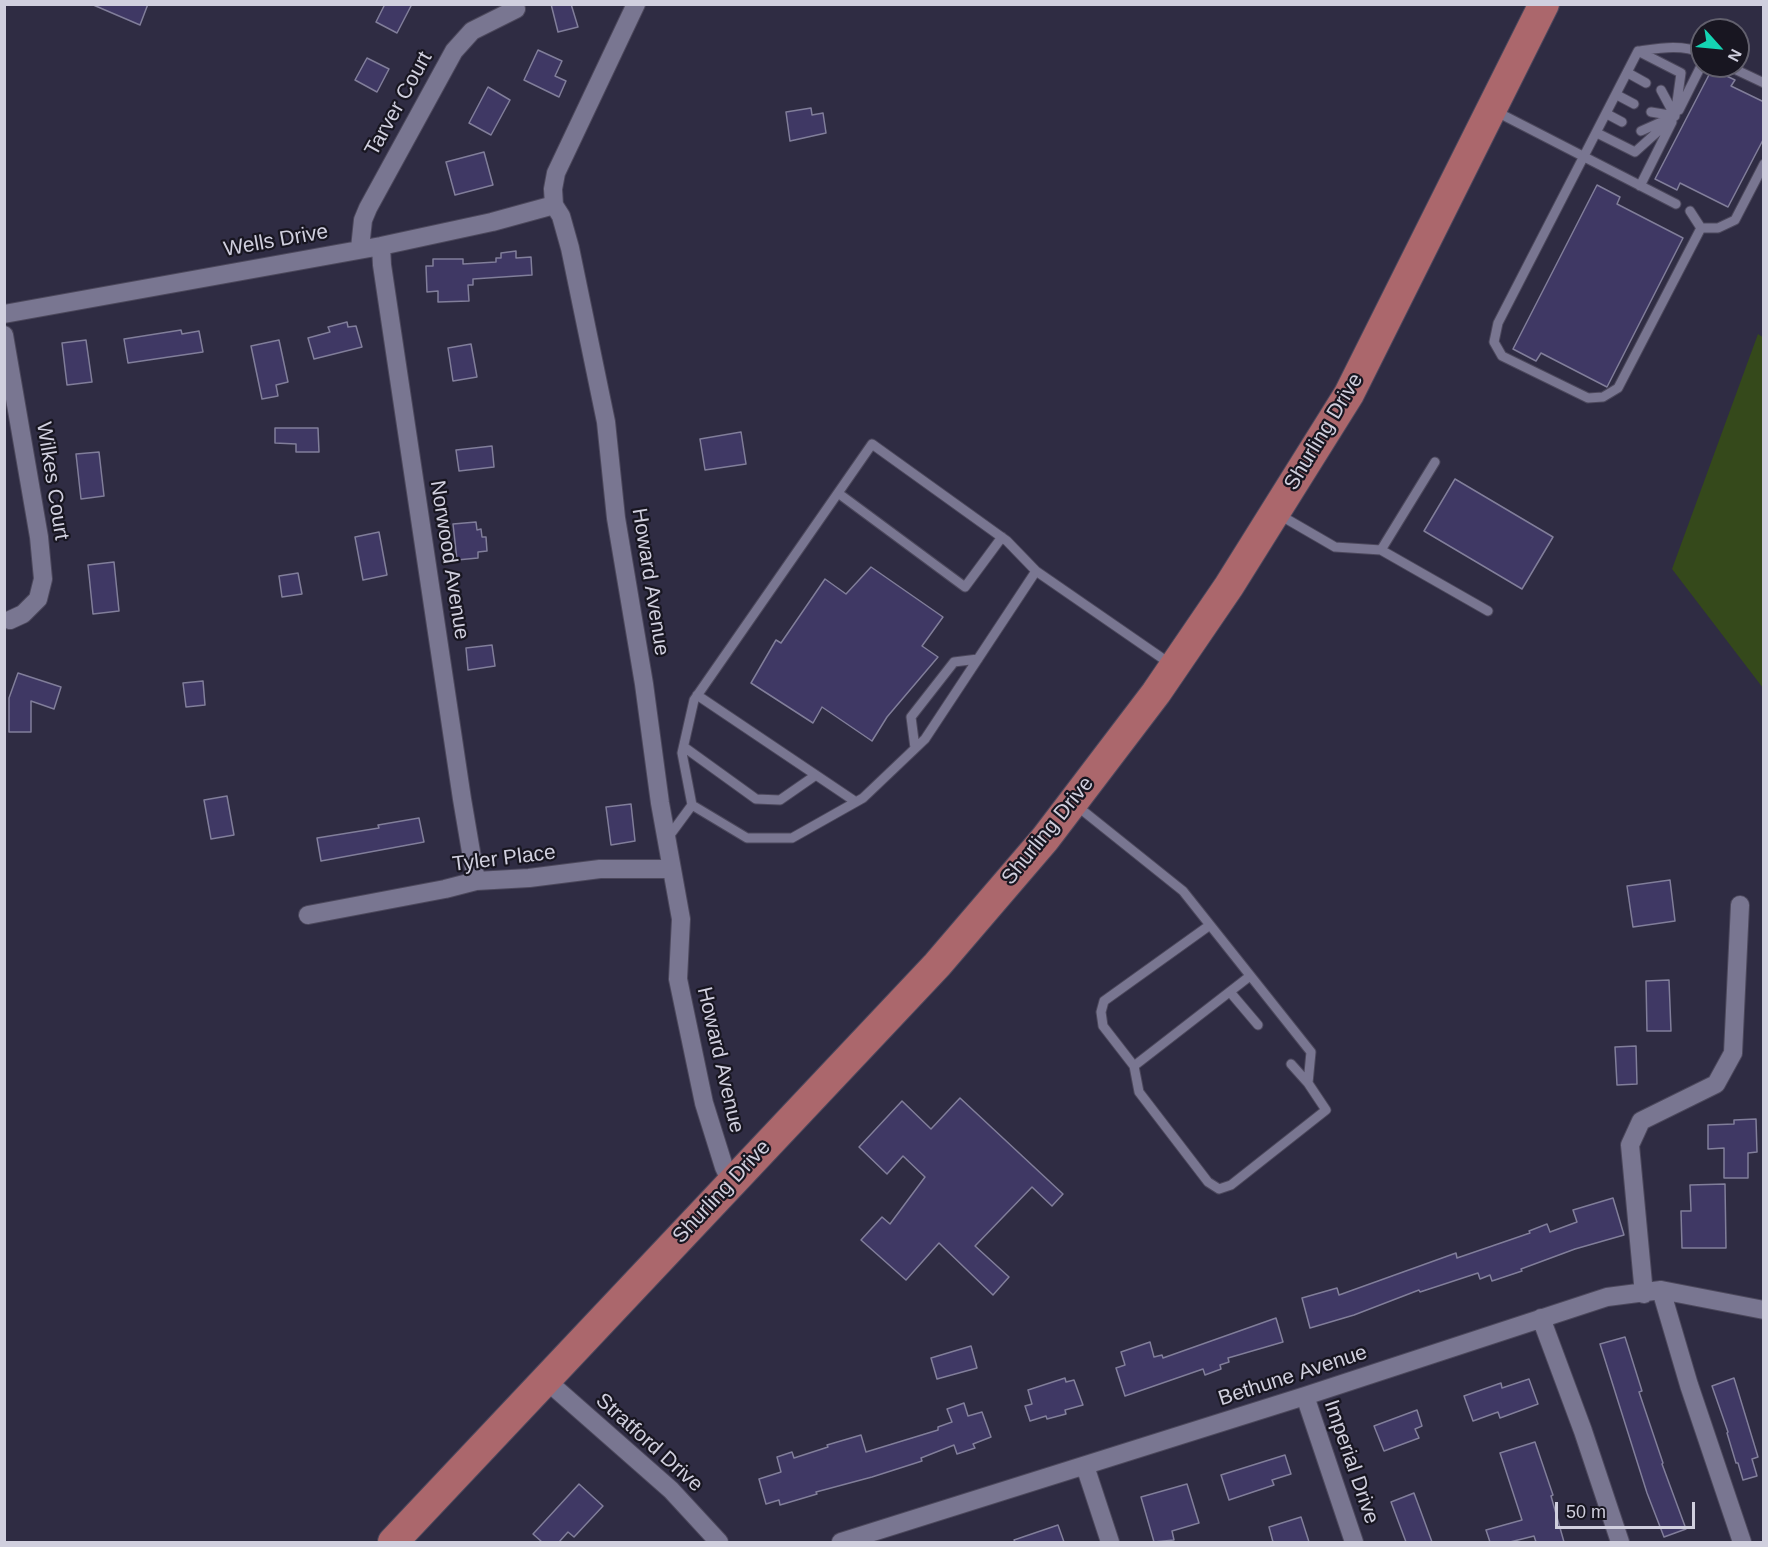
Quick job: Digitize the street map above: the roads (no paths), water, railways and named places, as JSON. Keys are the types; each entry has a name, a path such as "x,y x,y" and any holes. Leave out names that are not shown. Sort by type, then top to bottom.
{"main road":[{"name":"Shurling Drive","path":"393,1542 937,965 1045,839 1072,803 1174,666 1229,586 1349,394 1544,4"}],"street":[{"name":"Howard Avenue","path":"636,4 556,173 553,189 554,205 561,216 570,248 606,422 616,518 644,684 660,803 681,919 678,979 704,1103 718,1150 731,1182"},
{"name":"Tarver Court","path":"360,248 363,220 368,208 453,51 472,31 516,9"},
{"name":"Wells Drive","path":"4,314 381,246 492,222 554,205"},
{"name":"Norwood Avenue","path":"381,246 455,753 476,881"},
{"name":"Wilkes Court","path":"4,335 39,537 43,579 38,599 23,614 10,620"},
{"name":"Tyler Place","path":"308,915 445,890 476,881 529,878 600,869 672,869"},
{"path":"1740,905 1733,1053 1716,1084 1641,1121 1630,1145 1652,1292 1689,1385 1742,1542"},
{"name":"Bethune Avenue","path":"841,1542 1305,1396 1607,1297 1652,1292 1764,1310"},
{"path":"1541,1318 1583,1431 1620,1542"},
{"name":"Stratford Drive","path":"546,1380 671,1490 719,1542"},
{"name":"Imperial Drive","path":"1305,1396 1354,1542"},
{"path":"1084,1466 1110,1542"}],"lane":[{"path":"1638,51 1690,48"},
{"path":"1638,51 1498,323 1494,342 1502,356 1588,398 1603,397 1618,388 1701,228"},
{"path":"1597,133 1635,153 1675,116 1681,73 1638,51"},
{"path":"1628,73 1646,82"},
{"path":"1750,76 1764,83"},
{"path":"1640,186 1695,78"},
{"path":"1661,90 1675,116"},
{"path":"1617,95 1634,104"},
{"path":"1492,110 1676,204"},
{"path":"1651,112 1675,116"},
{"path":"1607,114 1622,122"},
{"path":"1641,131 1675,116"},
{"path":"1701,228 1718,228 1736,220 1764,164"},
{"path":"1690,211 1701,228"},
{"path":"667,839 692,805 682,753 694,699 872,444 1002,537 1036,572 1174,666"},
{"path":"1381,550 1435,462"},
{"path":"838,494 965,587 1002,537"},
{"path":"1275,513 1335,547 1381,550 1488,611"},
{"path":"692,805 747,838 792,838 863,798 925,739 1036,572"},
{"path":"915,748 911,717 954,662 978,659"},
{"path":"697,695 855,802"},
{"path":"684,747 756,799 780,800 816,775"},
{"path":"1072,803 1183,891 1311,1052 1308,1083"},
{"path":"1210,925 1104,1001 1101,1012 1103,1026 1134,1066 1139,1092 1208,1182 1219,1189 1231,1185 1326,1110 1308,1083 1291,1064"},
{"path":"1134,1066 1250,976"},
{"path":"1230,992 1258,1025"}]}
